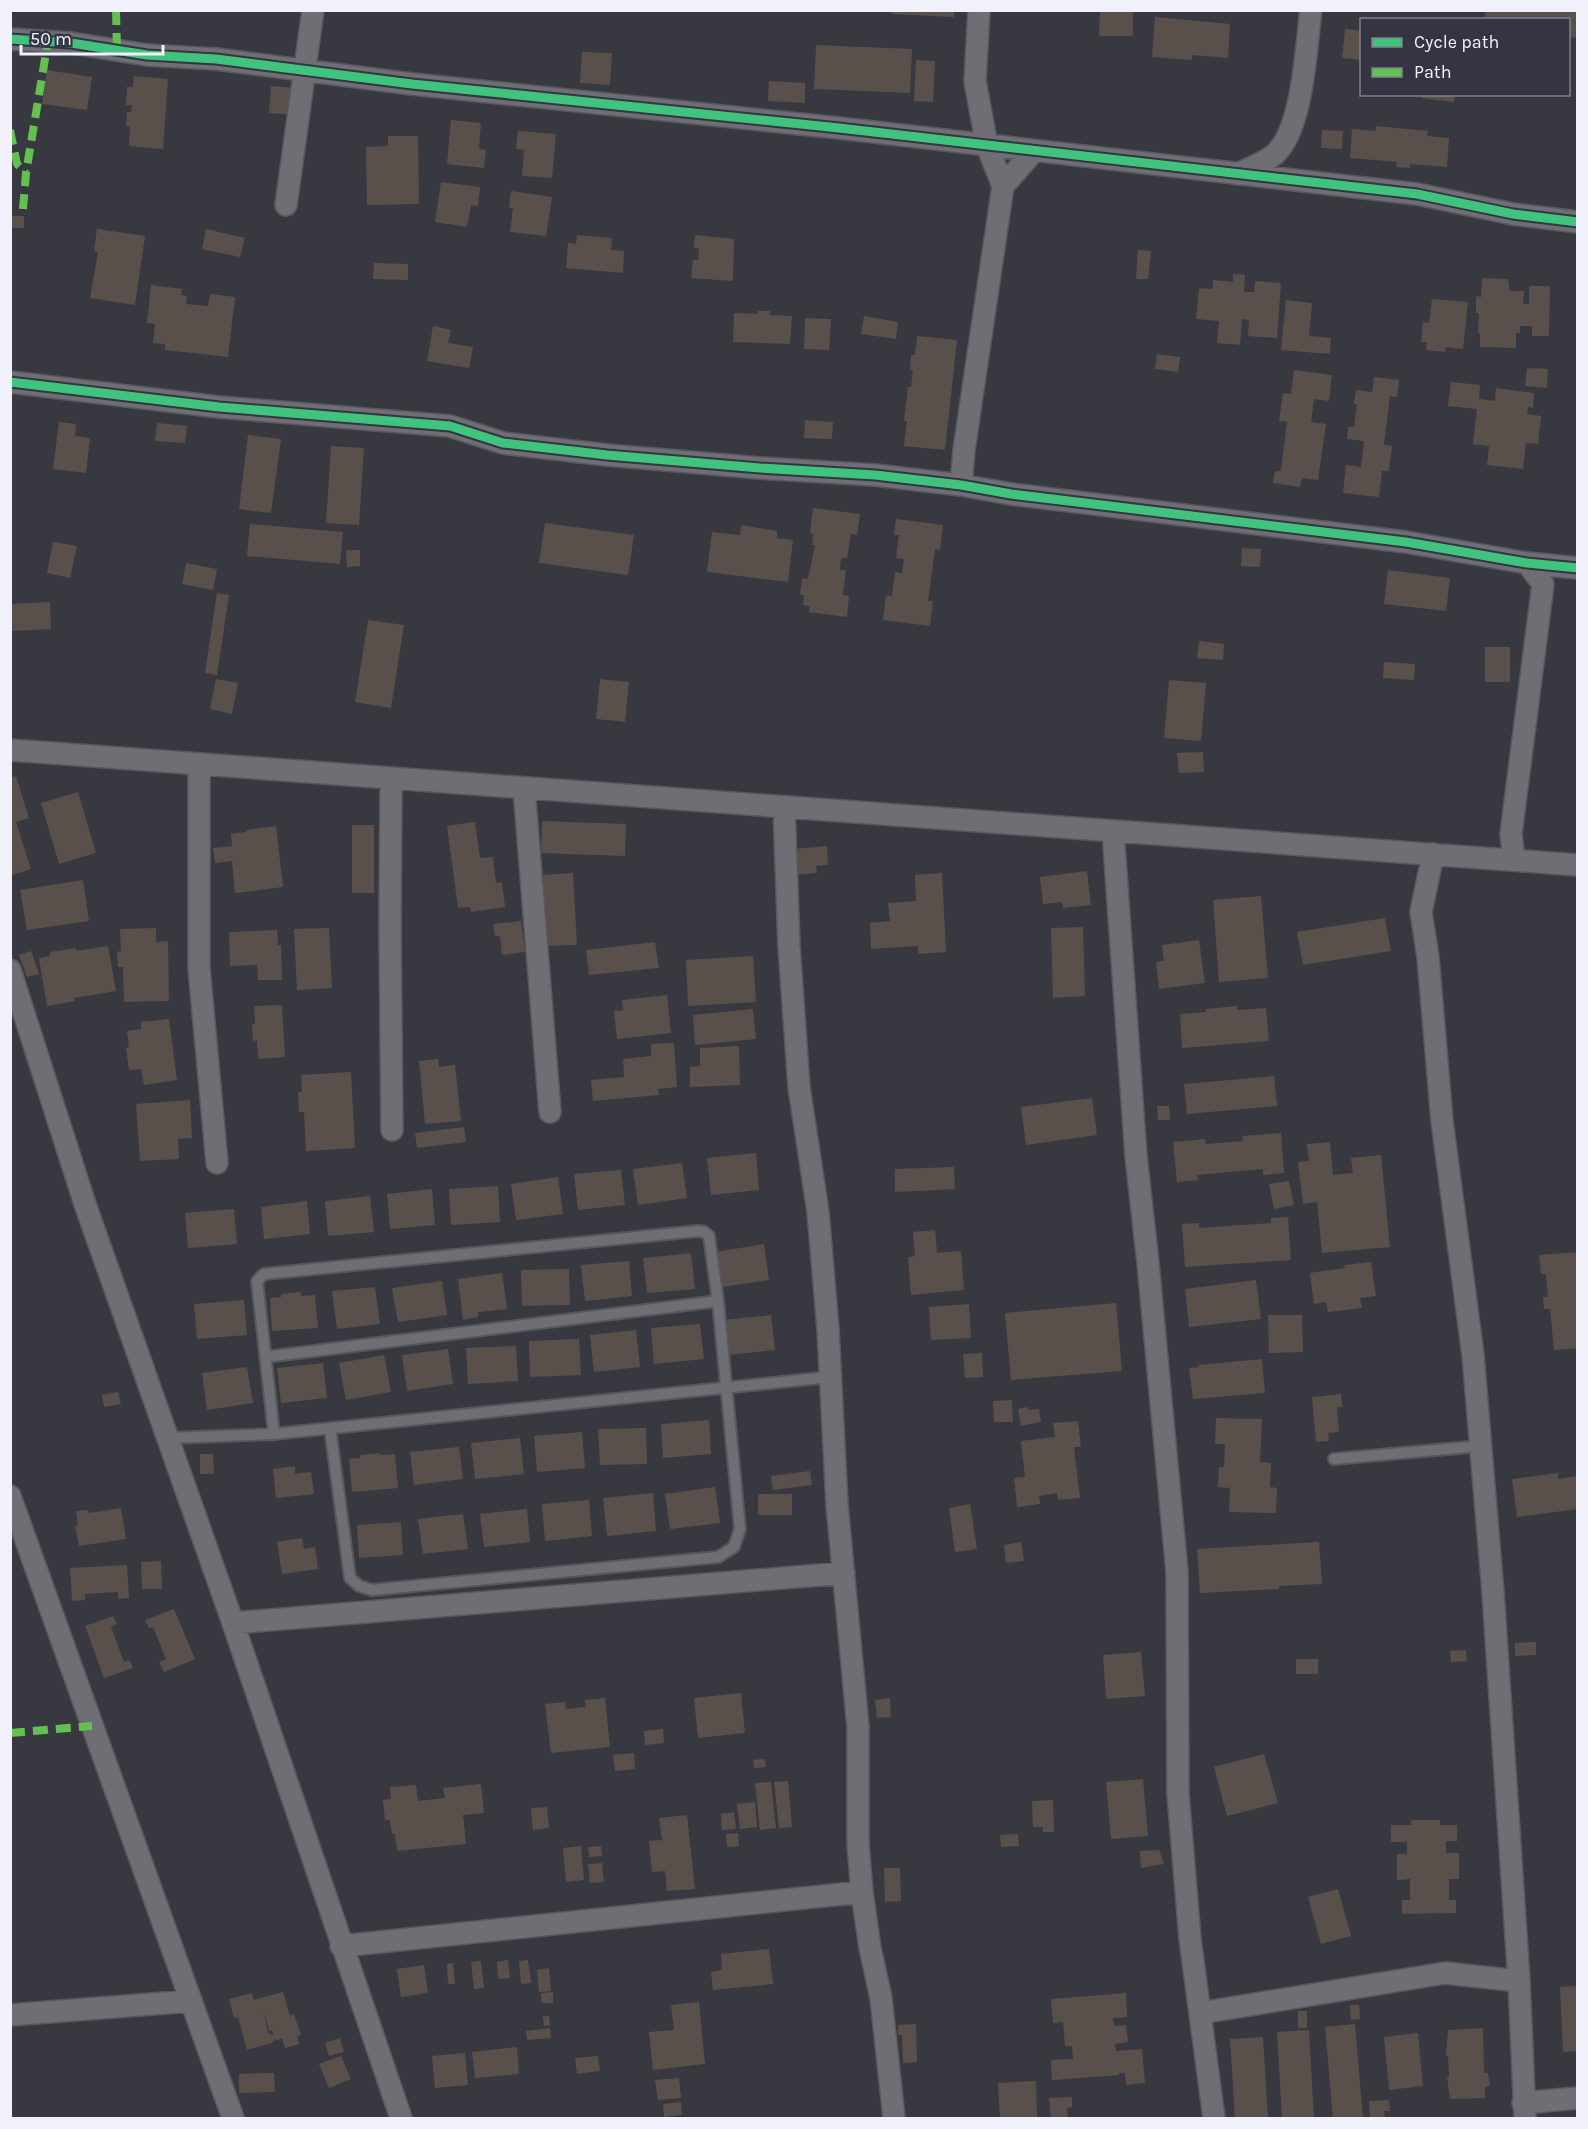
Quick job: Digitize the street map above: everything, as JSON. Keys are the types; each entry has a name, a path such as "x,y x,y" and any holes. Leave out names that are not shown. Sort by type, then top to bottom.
{"street":[{"path":"286,205 313,10"},
{"path":"961,485 964,450 1003,186 987,146 975,81 979,10"},
{"path":"1238,174 1275,154 1287,138 1297,112 1311,10"},
{"path":"10,39 71,43 147,55 216,59 411,84 839,128 1417,194 1513,214 1578,222"},
{"path":"1003,186 1034,151"},
{"path":"10,382 219,407 450,426 503,442 607,455 875,475 961,485 1023,496 1406,542 1527,563 1576,567"},
{"path":"1514,860 1511,834 1543,584 1527,563"},
{"path":"1543,584 1576,567"},
{"path":"10,750 1578,865"},
{"path":"199,764 199,968 217,1163"},
{"path":"391,778 392,1130"},
{"path":"524,788 550,1112"},
{"path":"784,807 789,946 799,1087 818,1212 828,1329 837,1505 858,1727 858,1844 862,1892 870,1948 881,1998 894,2118"},
{"path":"1113,831 1136,1156 1178,1572 1178,1794 1190,1939 1214,2118"},
{"path":"1433,854 1421,912 1428,957 1442,1121 1473,1355 1481,1446 1519,1981 1524,2110 1578,2098"},
{"path":"10,970 85,1204 233,1623 401,2118"},
{"path":"10,1496 233,2118"},
{"path":"233,1623 843,1573"},
{"path":"341,1946 862,1892"},
{"path":"1200,2013 1445,1973 1519,1981"},
{"path":"10,2015 191,2001"}],"lane":[{"path":"274,1434 257,1281 259,1277 270,1272 698,1231 709,1236 718,1301 740,1529 734,1547 718,1557 372,1590 359,1586 350,1578 330,1428"},
{"path":"265,1357 718,1301"},
{"path":"166,1438 274,1434 830,1377"},
{"path":"1335,1459 1481,1446"}],"building":[{"path":"892,10 954,10 954,17 891,14"},
{"path":"1100,10 1133,10 1133,36 1099,36"},
{"path":"1486,10 1578,10 1578,38 1570,37 1570,18 1484,18"},
{"path":"1155,17 1230,24 1228,58 1192,55 1192,60 1152,57"},
{"path":"1345,29 1360,31 1360,60 1342,58"},
{"path":"816,45 912,49 910,93 814,89"},
{"path":"582,52 612,53 610,85 580,83"},
{"path":"916,60 935,61 933,102 914,101"},
{"path":"47,70 92,77 87,110 42,104"},
{"path":"134,76 168,79 163,149 129,146 130,126 126,126 127,112 131,112 132,105 126,105 127,87 133,87"},
{"path":"769,81 805,83 805,103 768,101"},
{"path":"271,86 296,88 294,115 269,113"},
{"path":"1422,96 1455,96 1454,102 1422,98"},
{"path":"451,120 481,123 479,149 486,150 484,168 447,164"},
{"path":"1376,126 1428,131 1427,136 1449,138 1447,167 1410,164 1410,168 1396,167 1397,162 1350,158 1352,129 1376,131"},
{"path":"1322,130 1343,131 1342,149 1321,148"},
{"path":"518,131 556,134 552,178 522,176 524,150 516,149"},
{"path":"388,136 418,136 419,204 367,205 366,147 388,146"},
{"path":"441,182 480,187 478,206 471,205 467,227 435,222"},
{"path":"511,191 552,197 546,236 510,232 513,208 509,208"},
{"path":"10,216 24,216 24,228 10,228"},
{"path":"97,229 145,236 135,305 90,298 98,252 94,251"},
{"path":"206,229 245,238 240,257 202,249"},
{"path":"577,235 612,238 611,250 624,251 623,273 566,268 568,243 576,244"},
{"path":"695,235 734,239 733,281 691,278 693,260 698,260 699,248 694,248"},
{"path":"1138,250 1151,251 1148,279 1136,279"},
{"path":"374,263 408,264 408,280 373,279"},
{"path":"1233,274 1245,275 1244,292 1254,292 1255,281 1281,283 1277,338 1248,336 1249,320 1242,319 1240,345 1217,343 1219,321 1196,319 1199,288 1213,289 1213,280 1233,282"},
{"path":"1482,278 1508,279 1510,291 1524,291 1523,304 1529,304 1529,286 1550,286 1549,336 1532,336 1532,326 1520,326 1520,333 1516,333 1516,348 1480,347 1476,296 1481,297"},
{"path":"151,285 182,289 181,295 187,296 186,304 208,306 210,294 235,297 228,357 165,350 165,344 153,343 155,324 147,323"},
{"path":"1432,299 1468,302 1463,349 1446,347 1445,352 1426,350 1427,342 1421,342 1423,322 1429,323"},
{"path":"1286,300 1312,303 1309,336 1331,338 1330,354 1281,350"},
{"path":"758,311 770,311 770,315 792,316 790,344 733,342 734,313 758,314"},
{"path":"864,316 898,322 896,339 861,334"},
{"path":"805,318 831,319 829,350 804,349"},
{"path":"433,326 451,330 448,343 473,347 469,368 427,361"},
{"path":"917,336 957,340 945,450 904,446 908,387 911,387 913,371 910,370 911,355 915,355"},
{"path":"1157,354 1180,357 1178,372 1155,369"},
{"path":"1527,368 1548,369 1547,388 1525,386"},
{"path":"1294,370 1332,375 1329,401 1314,399 1311,422 1326,424 1318,480 1302,478 1300,487 1273,483 1275,471 1281,471 1287,422 1279,421 1283,393 1291,394"},
{"path":"1374,377 1399,380 1397,397 1390,396 1384,445 1392,446 1389,471 1382,471 1379,497 1343,493 1346,465 1361,467 1364,441 1347,439 1348,427 1354,427 1356,390 1372,392"},
{"path":"1451,382 1480,385 1479,399 1495,401 1496,388 1534,393 1533,408 1528,407 1527,414 1541,416 1538,444 1526,443 1523,469 1487,465 1489,446 1473,444 1477,409 1448,406"},
{"path":"805,420 833,422 832,439 804,438"},
{"path":"59,422 76,424 75,436 90,438 86,473 53,469"},
{"path":"157,423 187,426 185,443 155,441"},
{"path":"248,435 281,439 271,513 239,509"},
{"path":"331,446 364,448 359,525 326,523"},
{"path":"813,508 860,514 857,535 851,534 847,558 841,558 840,570 846,570 843,595 849,596 847,617 809,612 810,606 803,605 804,595 800,595 802,578 808,579 815,545 812,545 813,534 810,533"},
{"path":"896,519 943,525 940,550 935,549 928,601 933,601 930,626 883,620 886,595 892,596 895,572 902,573 904,559 896,558 899,535 894,535"},
{"path":"545,523 634,535 628,575 539,563"},
{"path":"250,524 343,532 340,564 247,556"},
{"path":"741,525 777,531 777,538 793,540 788,582 707,572 712,532 740,535"},
{"path":"53,542 77,546 70,578 47,573"},
{"path":"1242,548 1261,549 1260,567 1241,566"},
{"path":"346,550 360,550 360,566 347,567"},
{"path":"186,563 217,569 213,590 182,584"},
{"path":"1388,570 1450,578 1446,611 1384,604"},
{"path":"217,593 229,595 217,675 205,673"},
{"path":"50,602 51,629 10,631 10,604"},
{"path":"368,620 404,625 391,708 355,702"},
{"path":"1199,641 1224,644 1223,660 1197,658"},
{"path":"1485,647 1510,647 1510,682 1485,682"},
{"path":"1384,662 1415,664 1414,680 1383,678"},
{"path":"216,679 238,683 232,714 210,709"},
{"path":"600,679 629,682 625,722 596,719"},
{"path":"1169,680 1206,683 1201,741 1164,738"},
{"path":"1203,752 1204,772 1179,773 1177,753"},
{"path":"16,776 29,818 16,822 31,869 10,876 10,778"},
{"path":"78,792 96,853 59,864 41,803"},
{"path":"542,821 626,824 625,856 541,853"},
{"path":"475,822 480,858 493,857 496,883 502,882 505,907 471,912 470,907 458,908 447,826"},
{"path":"352,825 374,825 374,893 352,893"},
{"path":"276,826 283,887 235,893 232,861 215,863 213,848 232,846 231,834"},
{"path":"827,846 828,865 816,866 817,873 795,875 793,849"},
{"path":"1087,871 1091,905 1063,908 1062,902 1043,904 1040,877"},
{"path":"573,873 577,945 546,946 543,875"},
{"path":"942,873 946,952 918,954 918,946 871,949 870,923 890,921 888,903 916,901 915,875"},
{"path":"83,880 89,921 27,930 20,890"},
{"path":"1261,896 1268,978 1219,982 1213,900"},
{"path":"1385,918 1391,951 1303,965 1297,932"},
{"path":"521,921 525,952 502,955 500,936 495,936 493,924"},
{"path":"1083,927 1085,996 1053,998 1051,928"},
{"path":"156,928 156,942 168,941 169,1001 124,1002 123,967 118,967 117,952 121,951 120,929"},
{"path":"329,928 332,988 297,990 294,929"},
{"path":"277,930 278,945 281,945 282,980 258,980 257,965 230,966 229,932"},
{"path":"1199,940 1205,983 1159,989 1156,962 1164,961 1162,945"},
{"path":"655,942 659,968 589,975 586,950"},
{"path":"108,946 116,991 74,998 75,1001 47,1006 39,958 50,956 50,952"},
{"path":"31,951 39,974 27,977 19,955"},
{"path":"753,956 756,1002 688,1006 686,960"},
{"path":"667,995 671,1033 617,1039 614,1011 623,1010 622,1000"},
{"path":"282,1005 285,1057 258,1059 257,1040 253,1041 254,1006"},
{"path":"1237,1006 1237,1010 1266,1008 1269,1041 1182,1048 1180,1014"},
{"path":"753,1009 756,1039 695,1045 693,1015"},
{"path":"169,1019 177,1080 144,1085 141,1069 129,1070 126,1048 129,1047 127,1031 141,1029 141,1022"},
{"path":"674,1043 677,1087 658,1089 659,1095 593,1101 591,1080 624,1077 623,1059 651,1056 651,1044"},
{"path":"739,1046 740,1085 690,1087 690,1067 700,1066 700,1048"},
{"path":"438,1059 439,1067 455,1065 461,1121 425,1124 419,1061"},
{"path":"351,1072 355,1148 306,1151 304,1112 299,1112 298,1092 302,1092 301,1075"},
{"path":"1274,1076 1277,1106 1187,1114 1184,1084"},
{"path":"1092,1098 1097,1135 1026,1145 1021,1107"},
{"path":"190,1100 192,1138 178,1139 179,1159 140,1161 136,1104"},
{"path":"1157,1106 1169,1106 1170,1120 1158,1120"},
{"path":"464,1127 466,1142 417,1148 415,1133"},
{"path":"1281,1133 1284,1173 1263,1175 1263,1169 1197,1175 1198,1180 1177,1182 1173,1142 1205,1139 1206,1144 1243,1141 1242,1136"},
{"path":"1330,1142 1333,1175 1353,1173 1351,1158 1381,1155 1390,1247 1322,1253 1317,1202 1303,1204 1298,1162 1309,1161 1307,1144"},
{"path":"756,1153 759,1190 711,1195 707,1158"},
{"path":"682,1163 687,1198 638,1205 633,1169"},
{"path":"954,1167 955,1189 895,1192 895,1169"},
{"path":"621,1170 625,1205 578,1210 574,1174"},
{"path":"558,1177 563,1214 516,1220 511,1184"},
{"path":"1289,1181 1294,1205 1274,1209 1269,1184"},
{"path":"498,1186 500,1222 451,1225 449,1189"},
{"path":"432,1189 435,1225 390,1229 387,1194"},
{"path":"370,1196 374,1232 328,1236 325,1201"},
{"path":"307,1201 310,1234 264,1239 261,1207"},
{"path":"234,1209 237,1244 188,1248 185,1213"},
{"path":"1288,1217 1291,1260 1185,1267 1182,1224 1199,1223 1199,1228 1271,1223 1271,1218"},
{"path":"935,1230 937,1253 961,1251 964,1290 911,1295 908,1257 915,1256 913,1232"},
{"path":"764,1244 769,1280 722,1287 716,1252"},
{"path":"1578,1252 1578,1348 1554,1350 1550,1309 1544,1309 1543,1297 1548,1297 1546,1274 1541,1274 1539,1255"},
{"path":"691,1253 695,1289 647,1293 643,1258"},
{"path":"629,1261 632,1296 585,1301 581,1265"},
{"path":"1371,1262 1376,1296 1360,1298 1362,1308 1328,1312 1326,1302 1314,1304 1310,1273 1345,1268 1344,1265"},
{"path":"569,1269 570,1305 522,1306 521,1270"},
{"path":"502,1273 507,1309 478,1312 478,1317 463,1320 458,1279"},
{"path":"1256,1280 1261,1319 1189,1327 1185,1289"},
{"path":"442,1281 447,1315 398,1322 392,1288"},
{"path":"375,1287 380,1324 337,1329 332,1291"},
{"path":"301,1292 301,1296 315,1295 318,1328 272,1331 270,1298 281,1297 281,1294"},
{"path":"244,1300 247,1335 197,1339 194,1304"},
{"path":"1116,1303 1122,1371 1011,1380 1005,1313"},
{"path":"969,1304 971,1338 931,1340 929,1307"},
{"path":"771,1315 775,1350 728,1355 724,1320"},
{"path":"1268,1315 1302,1315 1303,1352 1269,1353"},
{"path":"700,1324 704,1359 654,1364 651,1328"},
{"path":"636,1330 640,1367 594,1372 590,1335"},
{"path":"579,1339 581,1375 530,1377 529,1341"},
{"path":"516,1346 518,1381 468,1384 466,1348"},
{"path":"448,1349 453,1384 407,1391 402,1355"},
{"path":"982,1353 983,1377 965,1378 963,1354"},
{"path":"384,1355 391,1392 346,1400 339,1363"},
{"path":"1262,1359 1265,1393 1193,1399 1189,1368 1199,1367 1198,1365"},
{"path":"323,1363 327,1398 281,1403 277,1368"},
{"path":"247,1367 253,1403 207,1410 202,1373"},
{"path":"118,1392 121,1404 104,1407 102,1395"},
{"path":"1341,1394 1342,1407 1337,1407 1339,1432 1328,1433 1329,1441 1316,1442 1312,1397"},
{"path":"1012,1400 1013,1422 994,1422 993,1401"},
{"path":"1028,1407 1029,1410 1039,1409 1041,1422 1021,1426 1018,1409"},
{"path":"1216,1418 1262,1419 1260,1462 1271,1463 1270,1487 1277,1488 1276,1513 1229,1512 1230,1488 1218,1487 1219,1467 1224,1467 1225,1444 1215,1444"},
{"path":"709,1420 711,1454 663,1458 661,1424"},
{"path":"1078,1421 1081,1447 1074,1447 1080,1498 1058,1500 1057,1493 1039,1496 1040,1504 1017,1507 1014,1478 1025,1477 1021,1441 1055,1437 1053,1423"},
{"path":"646,1428 647,1464 600,1465 598,1429"},
{"path":"582,1432 585,1468 537,1472 534,1436"},
{"path":"520,1438 524,1474 475,1479 471,1443"},
{"path":"459,1447 463,1479 414,1485 410,1452"},
{"path":"380,1453 381,1455 395,1454 398,1488 352,1492 349,1459 360,1458 360,1455"},
{"path":"200,1454 213,1454 214,1474 200,1474"},
{"path":"295,1466 295,1474 311,1472 314,1494 276,1498 273,1469"},
{"path":"810,1471 812,1485 773,1490 771,1476"},
{"path":"1558,1473 1558,1479 1578,1476 1578,1509 1517,1517 1512,1479"},
{"path":"715,1487 720,1523 670,1529 665,1494"},
{"path":"653,1493 656,1531 607,1536 603,1498"},
{"path":"758,1494 792,1494 792,1515 758,1515"},
{"path":"589,1500 592,1536 545,1541 542,1504"},
{"path":"970,1504 977,1549 955,1552 949,1508"},
{"path":"121,1508 126,1539 79,1546 75,1526 78,1526 76,1511 88,1510 89,1513"},
{"path":"527,1509 530,1542 484,1547 480,1514"},
{"path":"463,1514 468,1549 423,1554 418,1519"},
{"path":"401,1522 403,1555 359,1558 357,1525"},
{"path":"302,1538 304,1549 315,1547 318,1569 282,1574 277,1542"},
{"path":"1021,1542 1024,1561 1006,1563 1004,1545"},
{"path":"1319,1542 1322,1584 1279,1586 1279,1589 1200,1593 1197,1549"},
{"path":"161,1561 162,1589 142,1589 141,1562"},
{"path":"127,1565 129,1598 118,1599 118,1592 85,1594 85,1600 72,1601 70,1568"},
{"path":"174,1609 195,1659 164,1672 159,1662 166,1659 153,1627 149,1628 145,1620"},
{"path":"113,1616 117,1624 111,1627 124,1662 129,1660 133,1668 104,1678 85,1626"},
{"path":"1536,1642 1536,1655 1515,1656 1515,1643"},
{"path":"1466,1650 1467,1661 1451,1662 1450,1651"},
{"path":"1141,1652 1145,1696 1106,1699 1103,1655"},
{"path":"1296,1659 1318,1659 1318,1674 1296,1674"},
{"path":"741,1693 745,1733 698,1738 694,1698"},
{"path":"605,1698 610,1747 551,1753 545,1704 565,1702 566,1709 586,1707 585,1700"},
{"path":"890,1698 891,1717 877,1718 875,1700"},
{"path":"663,1729 664,1743 645,1745 644,1731"},
{"path":"634,1753 635,1769 615,1771 613,1755"},
{"path":"1264,1754 1278,1803 1227,1816 1214,1767"},
{"path":"765,1759 766,1767 754,1768 753,1760"},
{"path":"1143,1779 1148,1836 1111,1839 1106,1782"},
{"path":"788,1781 792,1827 779,1828 774,1782"},
{"path":"771,1782 776,1828 760,1830 755,1783"},
{"path":"481,1784 484,1813 463,1815 466,1844 397,1851 390,1820 385,1820 383,1800 391,1799 390,1787 416,1785 418,1801 445,1798 443,1788"},
{"path":"1053,1800 1054,1832 1043,1832 1043,1827 1033,1827 1032,1801"},
{"path":"755,1802 757,1827 740,1829 737,1804"},
{"path":"547,1807 549,1828 533,1830 531,1808"},
{"path":"734,1812 736,1829 722,1830 721,1814"},
{"path":"687,1815 695,1889 667,1891 665,1871 652,1872 649,1841 662,1840 659,1818"},
{"path":"1411,1820 1440,1820 1440,1825 1457,1825 1457,1841 1446,1841 1446,1853 1459,1853 1459,1879 1449,1879 1449,1900 1456,1900 1456,1913 1402,1914 1402,1900 1410,1900 1410,1879 1397,1880 1397,1854 1407,1854 1407,1842 1391,1842 1391,1825 1411,1825"},
{"path":"738,1833 739,1846 727,1847 726,1834"},
{"path":"1018,1834 1019,1846 1001,1847 1000,1835"},
{"path":"581,1846 584,1880 566,1882 563,1848"},
{"path":"601,1846 602,1856 589,1857 588,1847"},
{"path":"1159,1850 1164,1864 1141,1868 1140,1851"},
{"path":"602,1863 604,1882 590,1883 588,1864"},
{"path":"884,1868 900,1868 901,1901 885,1902"},
{"path":"1338,1889 1351,1936 1321,1944 1308,1897"},
{"path":"769,1949 773,1984 713,1990 711,1972 722,1970 721,1954"},
{"path":"508,1960 510,1978 498,1979 497,1962"},
{"path":"528,1960 531,1983 521,1984 519,1961"},
{"path":"481,1961 484,1988 474,1989 471,1962"},
{"path":"453,1963 455,1984 448,1984 447,1964"},
{"path":"424,1965 428,1993 401,1997 397,1969"},
{"path":"549,1968 551,1991 539,1992 537,1970"},
{"path":"1578,1986 1578,2051 1563,2052 1560,1987"},
{"path":"283,1992 290,2016 294,2014 301,2035 297,2036 299,2044 285,2048 282,2038 275,2041 274,2037 272,2043 247,2050 238,2017 234,2018 229,1999 252,1993 254,2000","holes":["263,2009 269,2031 272,2030 274,2036 268,2033"]},
{"path":"553,1992 553,2003 542,2003 541,1993"},
{"path":"1126,1993 1127,2017 1113,2018 1114,2026 1126,2025 1128,2042 1115,2044 1116,2051 1142,2049 1145,2083 1126,2085 1125,2073 1052,2080 1051,2060 1073,2059 1072,2046 1065,2046 1063,2022 1053,2023 1051,1999"},
{"path":"699,2002 705,2064 653,2070 649,2032 674,2030 671,2005"},
{"path":"1350,2005 1359,2005 1360,2019 1351,2020"},
{"path":"1298,2011 1307,2011 1307,2028 1298,2028"},
{"path":"543,2016 549,2016 550,2025 544,2026"},
{"path":"916,2024 917,2062 903,2063 902,2035 898,2035 898,2025"},
{"path":"1355,2024 1363,2118 1333,2118 1325,2027"},
{"path":"550,2028 551,2038 527,2040 526,2031"},
{"path":"1483,2028 1484,2073 1488,2073 1490,2086 1485,2087 1485,2098 1450,2099 1447,2077 1449,2077 1448,2056 1446,2056 1448,2030"},
{"path":"1309,2030 1314,2118 1282,2118 1277,2032"},
{"path":"1418,2033 1423,2086 1389,2090 1384,2037"},
{"path":"1263,2037 1268,2118 1235,2118 1230,2039"},
{"path":"340,2038 344,2052 329,2056 325,2043"},
{"path":"517,2047 519,2074 475,2078 472,2052"},
{"path":"465,2053 468,2085 435,2088 432,2056"},
{"path":"341,2056 351,2079 329,2088 319,2064"},
{"path":"598,2056 600,2071 577,2074 575,2058"},
{"path":"274,2073 275,2092 239,2093 239,2074"},
{"path":"679,2078 681,2098 658,2100 655,2080"},
{"path":"1036,2081 1037,2118 1000,2118 998,2083"},
{"path":"1072,2097 1072,2107 1067,2108 1068,2118 1051,2118 1049,2098"},
{"path":"1389,2100 1390,2111 1384,2111 1385,2118 1370,2118 1369,2101"},
{"path":"681,2102 682,2115 664,2117 663,2104"}],"marked path":[{"path":"116,10 117,50"},
{"path":"23,209 26,173 48,41"},
{"path":"10,130 17,164 26,173"},
{"path":"10,1733 92,1726"}],"cycle path":[{"path":"10,39 71,43 147,55 216,59 412,84 839,128 1417,194 1513,214 1578,222"},
{"path":"10,382 219,407 450,426 503,443 607,455 875,475 961,485 1011,494 1406,542 1527,563 1578,568"}]}
